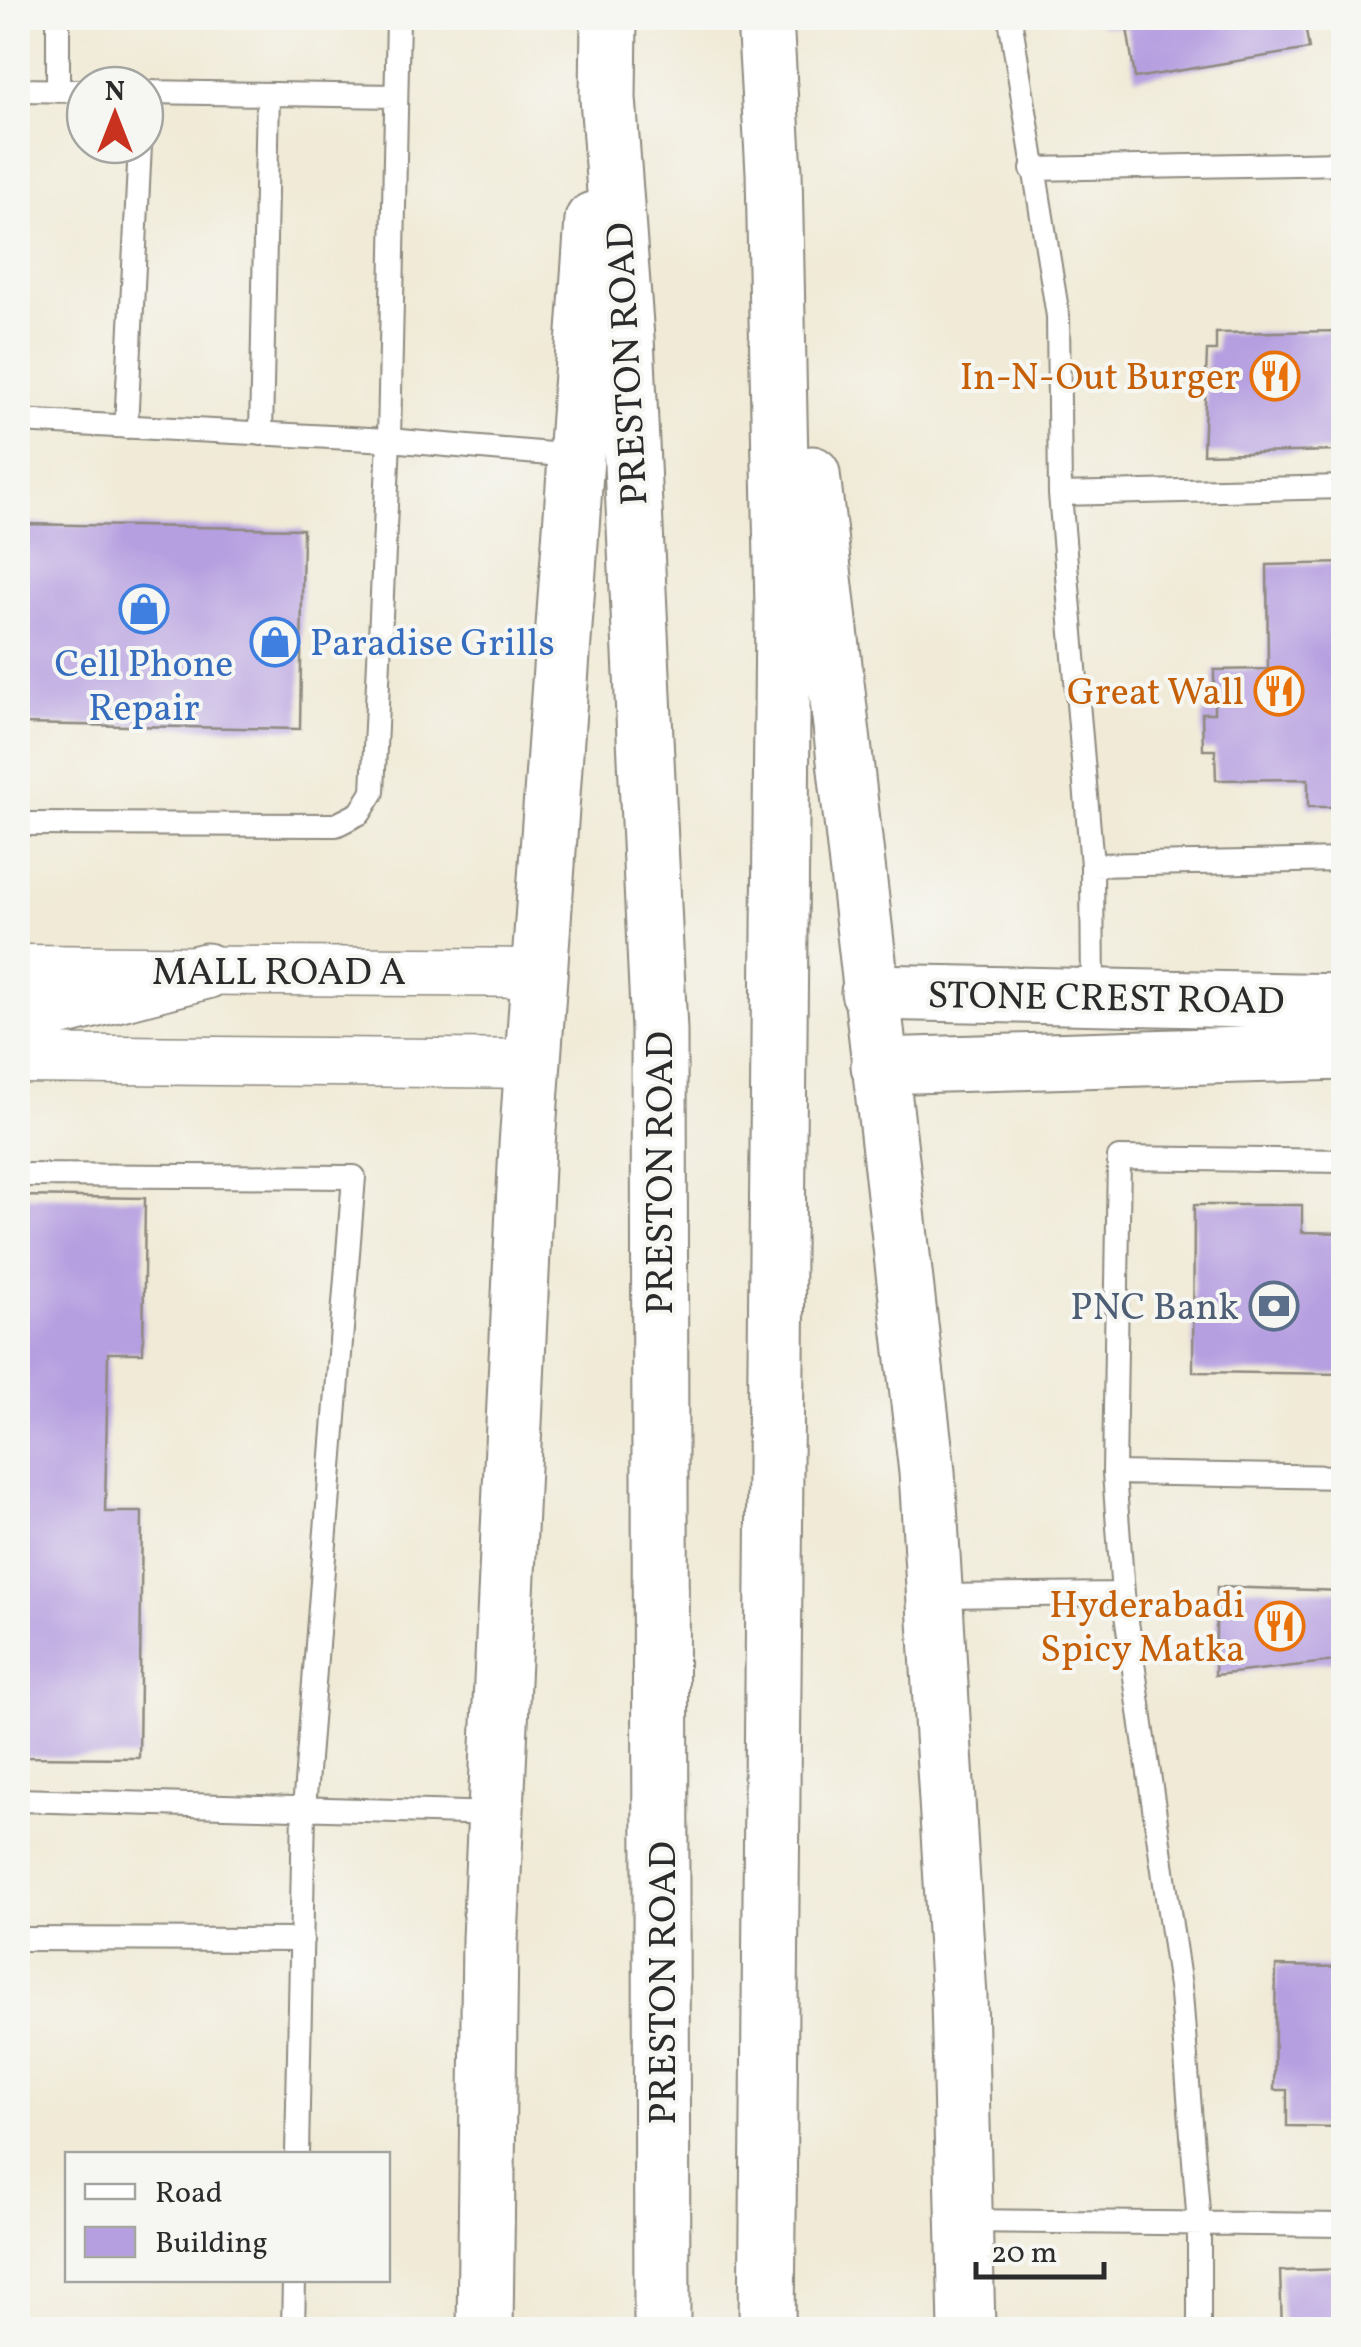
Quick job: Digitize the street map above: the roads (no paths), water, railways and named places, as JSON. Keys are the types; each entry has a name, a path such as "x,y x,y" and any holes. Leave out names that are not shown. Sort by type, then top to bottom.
{"main road":[{"name":"PRESTON ROAD","path":"609,18 608,98 626,338 659,1031 662,2330"},
{"path":"766,38 870,992 927,1472 959,1996 966,2330"},
{"path":"766,38 774,172 783,609 767,2330"},
{"path":"485,2330 490,1939 526,1164 585,282 608,98"},
{"path":"18,1034 30,1016 206,971"},
{"name":"STONE CREST ROAD","path":"870,992 1344,1002"},
{"name":"STONE CREST ROAD","path":"879,1066 1344,1052"}],"street":[{"name":"MALL ROAD A","path":"18,969 541,973"},
{"path":"18,1059 535,1064"}],"lane":[{"path":"58,18 58,91"},
{"path":"18,824 336,825 360,813 373,792 388,440 398,18"},
{"path":"1010,18 1058,316 1060,494 1092,865 1094,997"},
{"path":"18,90 65,91"},
{"path":"165,92 396,96"},
{"path":"261,434 268,94"},
{"path":"1032,169 1344,163"},
{"path":"126,427 139,165"},
{"path":"18,421 388,440 573,456"},
{"path":"1060,494 1344,487"},
{"path":"1092,865 1344,860"},
{"path":"1199,2330 1199,2225 1181,1994 1124,1594 1114,1473 1119,1158 1344,1161"},
{"path":"18,1175 354,1178 304,1809 297,2152"},
{"path":"1114,1473 1344,1476"},
{"path":"934,1596 1124,1594"},
{"path":"18,1800 498,1814"},
{"path":"18,1939 302,1940"},
{"path":"964,2222 1344,2225"},
{"path":"293,2330 294,2282"}],"place":[{"name":"In-N-Out Burger","path":"1275,376"},
{"name":"Cell Phone Repair","path":"144,609"},
{"name":"Paradise Grills","path":"275,642"},
{"name":"Great Wall","path":"1279,691"},
{"name":"PNC Bank","path":"1274,1306"},
{"name":"Hyderabadi Spicy Matka","path":"1280,1626"}]}
